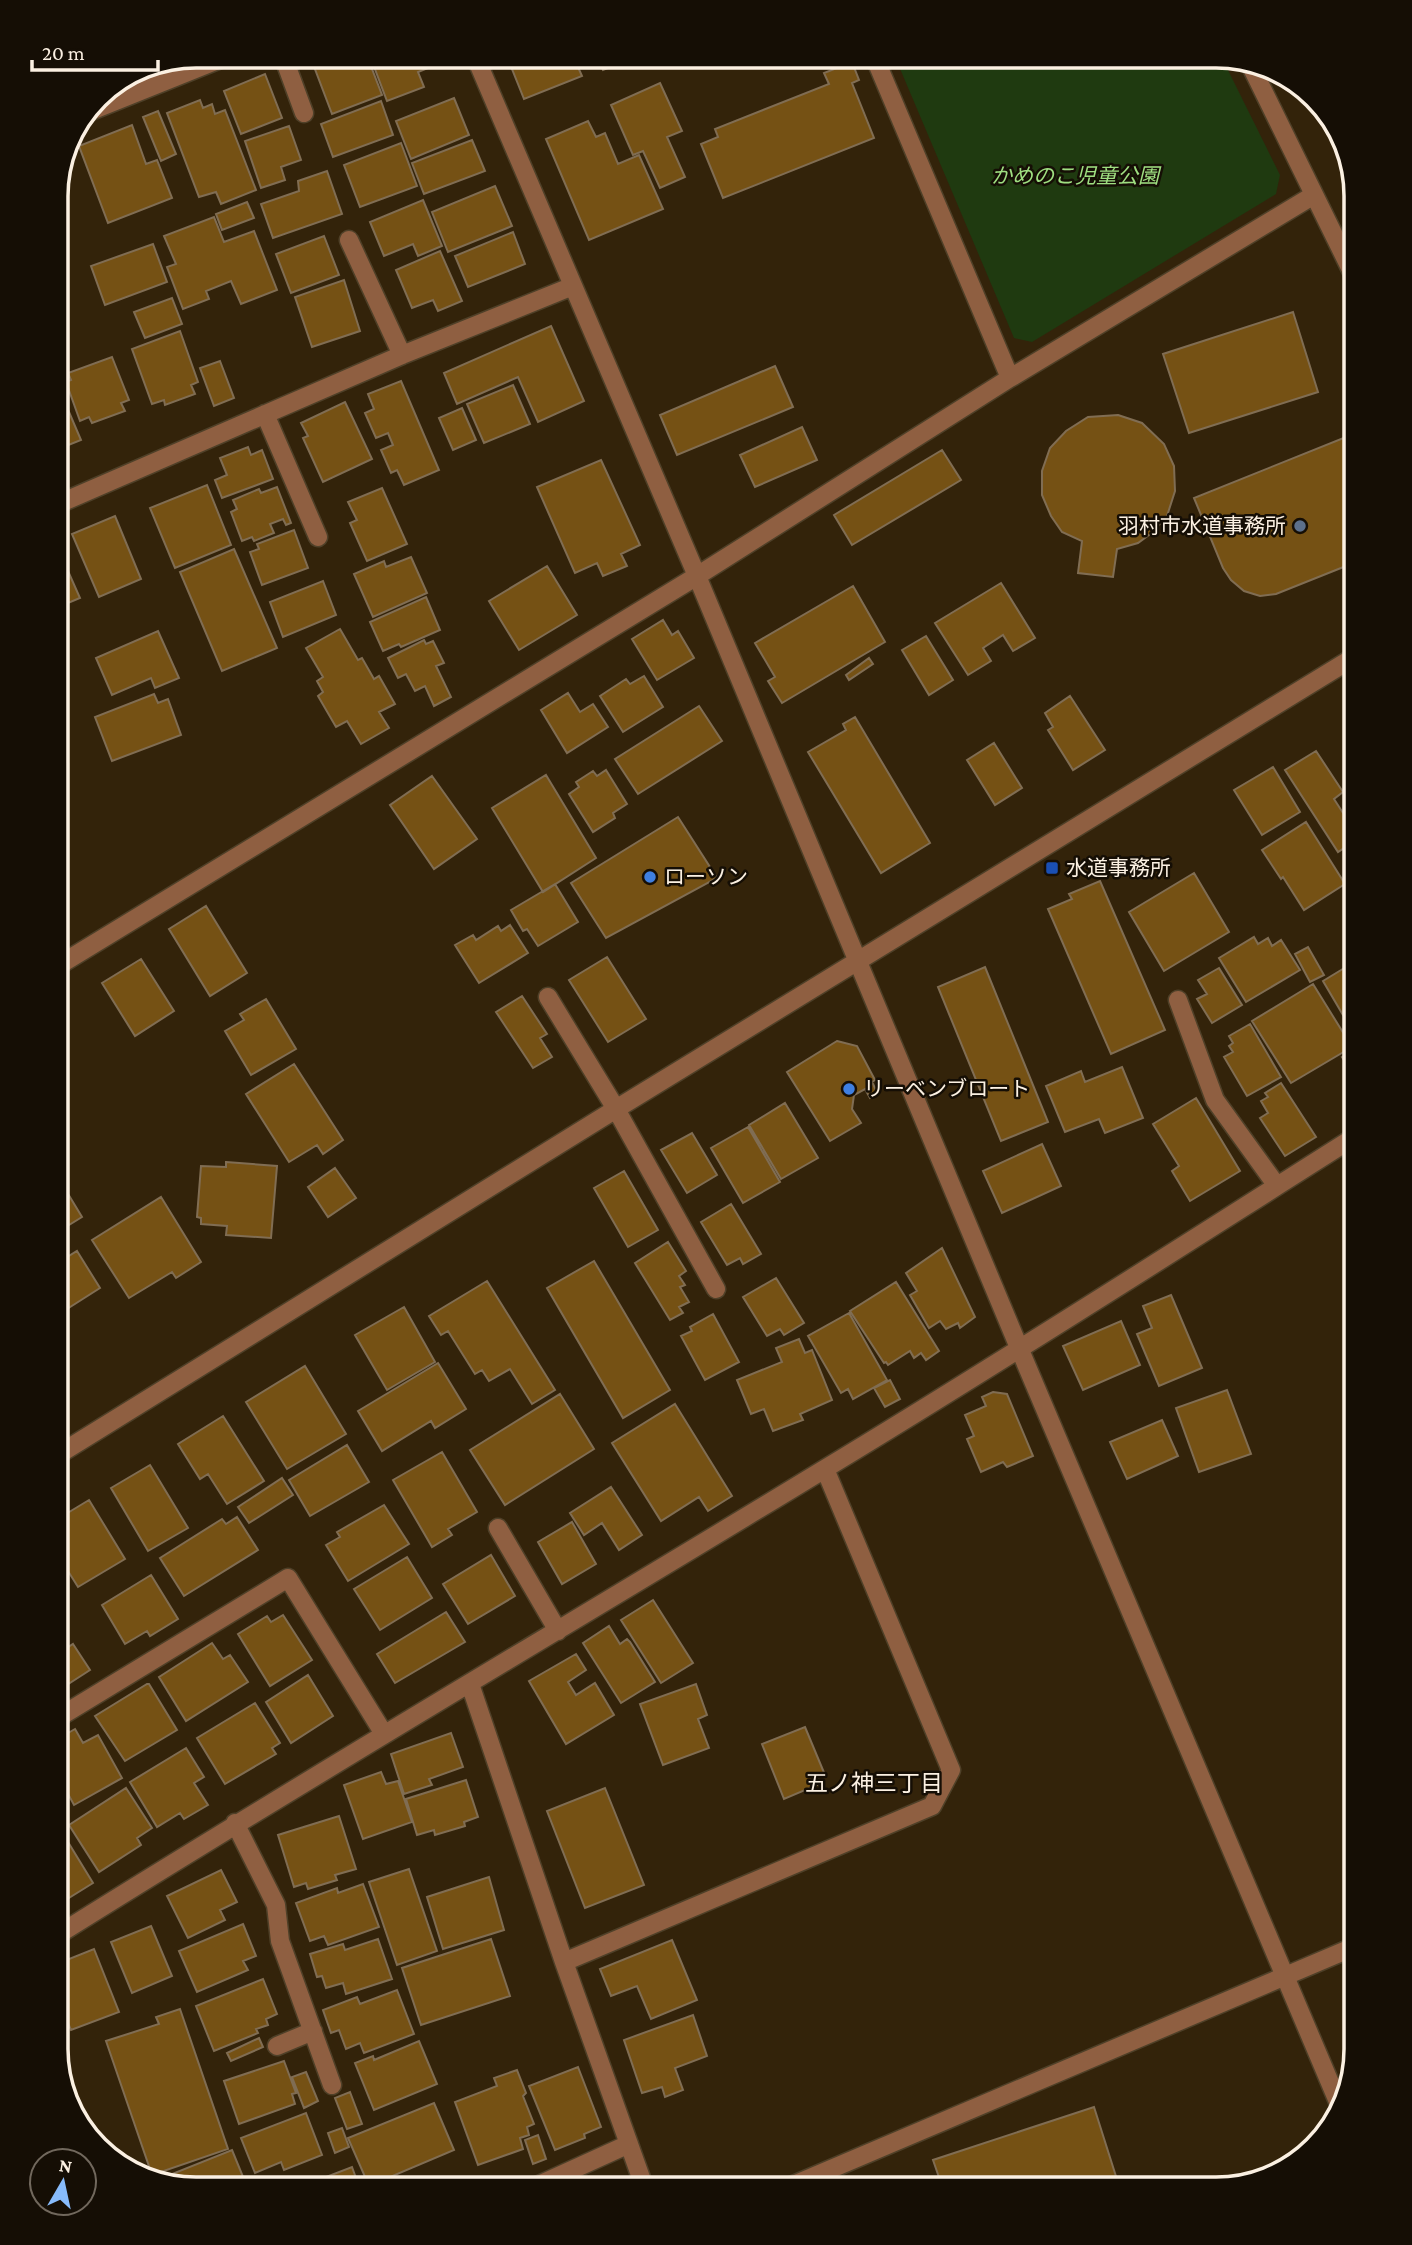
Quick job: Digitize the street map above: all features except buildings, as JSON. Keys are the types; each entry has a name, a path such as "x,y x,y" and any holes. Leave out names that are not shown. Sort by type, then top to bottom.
{"street":[{"path":"119,95 194,68"},
{"path":"286,68 303,113"},
{"path":"480,68 697,576 1335,2095"},
{"path":"879,69 1010,378"},
{"path":"1255,75 1344,256"},
{"path":"69,959 697,576 1010,378 1314,195"},
{"path":"349,240 402,355"},
{"path":"69,499 402,355 573,286"},
{"path":"265,414 318,537"},
{"path":"68,1448 616,1108 1344,663"},
{"path":"548,997 616,1108 716,1289"},
{"path":"1178,1000 1215,1100 1277,1186"},
{"path":"68,1928 235,1823 558,1631 1020,1350 1344,1144"},
{"path":"564,1962 932,1806 951,1769 825,1469"},
{"path":"498,1528 558,1631"},
{"path":"68,1712 288,1578 384,1734"},
{"path":"470,1684 564,1962 641,2176"},
{"path":"235,1823 276,1905 280,1941 332,2085"},
{"path":"814,2177 1344,1951"},
{"path":"277,2046 313,2031"},
{"path":"558,2176 629,2144"}],"green space":[{"name":"かめのこ児童公園","path":"900,69 1228,69 1280,175 1276,194 1032,342 1014,338"}],"place":[{"name":"羽村市水道事務所","path":"1300,526"},
{"name":"水道事務所","path":"1052,868"},
{"name":"ローソン","path":"650,877"},
{"name":"リーベンブロート","path":"849,1089"}],"district":[{"name":"五ノ神三丁目","path":"874,1783"}]}
